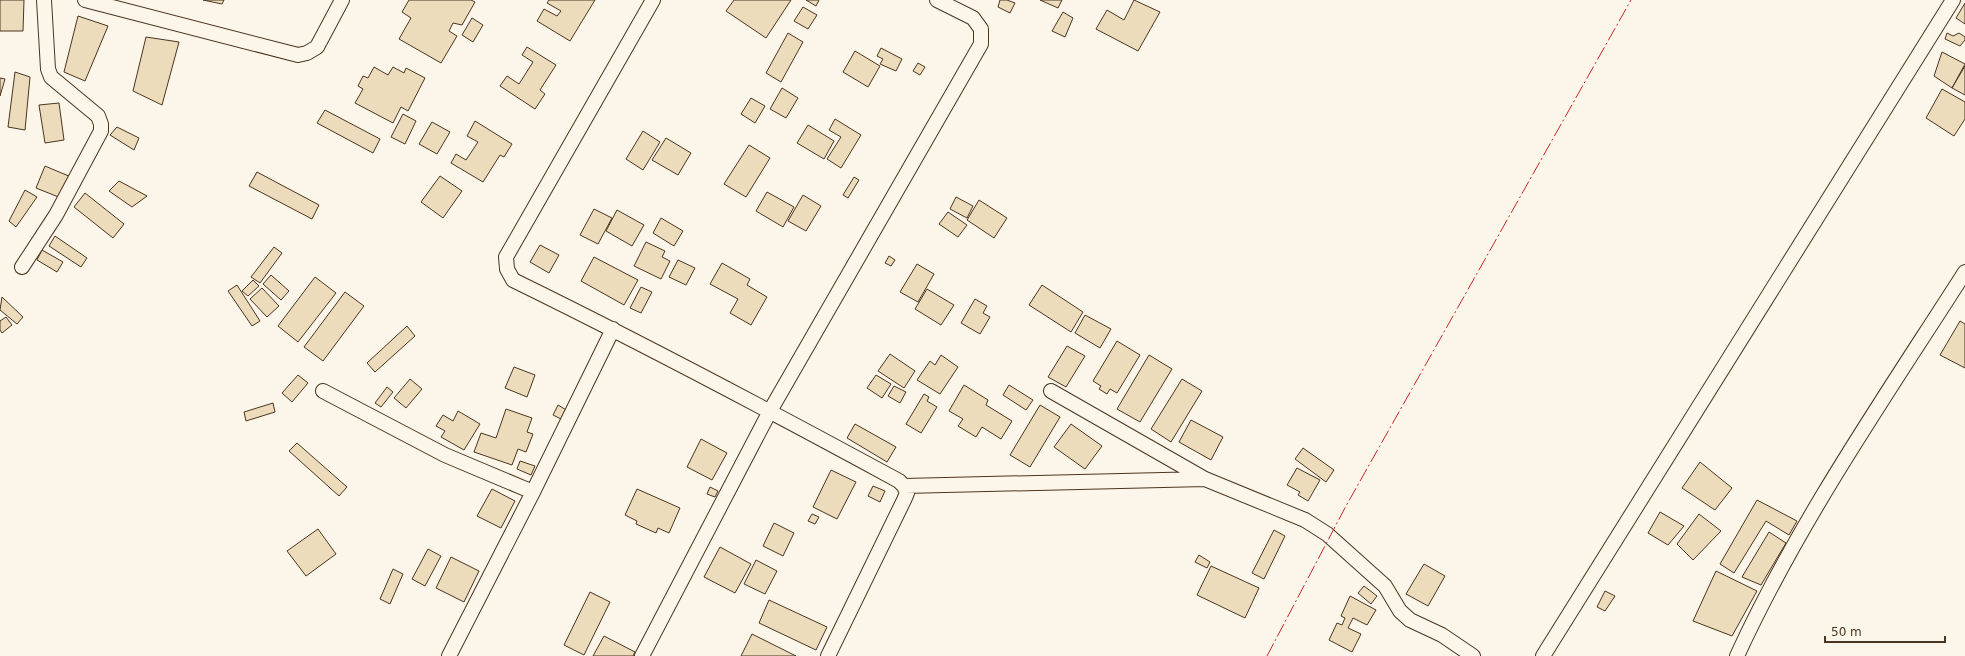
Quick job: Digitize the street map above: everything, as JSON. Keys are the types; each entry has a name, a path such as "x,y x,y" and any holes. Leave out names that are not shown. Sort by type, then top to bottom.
{"street":[{"path":"22,267 56,215 101,131 101,124 98,116 51,77 48,69 44,0"},
{"path":"85,0 298,55 307,53 317,47 342,0"},
{"path":"653,0 506,257 507,269 513,280 613,329 770,411 899,481 904,486 907,493 904,500 828,656"},
{"path":"642,656 770,411 981,44 981,29 973,18 938,0"},
{"path":"1543,656 1952,0"},
{"path":"1738,656 1757,614 1838,470 1965,272"},
{"path":"449,656 534,492 613,329"},
{"path":"323,391 445,455 534,492"},
{"path":"1051,391 1205,479 1305,520 1326,534 1385,586 1400,611 1410,620 1442,635 1473,656"},
{"path":"904,486 1205,479"}],"building":[{"path":"0,0 24,0 23,31 0,31"},
{"path":"203,0 224,0 222,4"},
{"path":"409,0 471,0 475,2 462,25 453,23 449,31 457,36 441,63 399,39 411,18 402,12"},
{"path":"549,0 595,0 570,41 537,21 544,9 557,16 561,11 547,3"},
{"path":"734,0 791,0 766,38 726,11"},
{"path":"806,0 819,0 816,6"},
{"path":"1000,0 1007,0 1015,3 1010,13 998,7"},
{"path":"1040,0 1062,0 1058,8"},
{"path":"1134,0 1160,12 1138,51 1096,29 1107,10 1124,20"},
{"path":"1965,3 1965,24 1956,18"},
{"path":"803,7 817,15 808,29 794,21"},
{"path":"1063,12 1073,18 1065,37 1052,31"},
{"path":"78,16 108,26 85,81 64,72"},
{"path":"472,18 483,25 473,42 462,35"},
{"path":"788,33 803,42 781,82 766,73"},
{"path":"1947,33 1953,36 1959,33 1965,37 1965,40 1960,46 1945,39"},
{"path":"146,37 179,42 162,105 133,91"},
{"path":"527,47 556,65 540,90 545,94 535,109 500,86 507,76 519,84 533,62 522,55"},
{"path":"881,48 902,59 896,71 880,64 883,59 877,56"},
{"path":"855,51 880,66 868,87 843,72"},
{"path":"1942,52 1965,64 1952,88 1934,76"},
{"path":"918,63 925,67 920,75 913,71"},
{"path":"1965,66 1965,95 1952,88"},
{"path":"374,67 388,75 393,67 404,73 406,68 425,78 408,111 401,107 393,123 355,103 363,89 358,86 363,76 368,78"},
{"path":"15,72 30,77 25,130 8,127"},
{"path":"0,78 5,79 0,96"},
{"path":"782,88 798,98 786,118 770,109"},
{"path":"1942,89 1965,102 1965,119 1954,136 1926,118"},
{"path":"751,98 765,106 755,123 741,114"},
{"path":"59,103 64,140 45,143 39,105"},
{"path":"325,110 380,139 373,153 317,123"},
{"path":"403,114 416,121 405,144 391,137"},
{"path":"835,119 861,135 841,168 827,159 841,137 829,130"},
{"path":"475,121 512,144 504,157 500,155 483,182 451,163 456,154 466,160 478,142 467,136"},
{"path":"432,122 450,132 437,154 419,144"},
{"path":"808,125 834,141 824,159 797,143"},
{"path":"117,127 139,138 134,150 110,135"},
{"path":"643,131 660,142 643,170 626,159"},
{"path":"666,138 691,153 678,175 652,160"},
{"path":"749,145 770,158 746,197 724,184"},
{"path":"45,166 71,177 61,198 36,188"},
{"path":"257,172 319,205 312,219 249,186"},
{"path":"440,176 462,191 443,218 421,202"},
{"path":"854,177 859,180 848,198 843,195"},
{"path":"119,181 147,196 132,207 109,191"},
{"path":"25,190 37,197 16,227 9,221"},
{"path":"767,192 794,207 783,227 756,211"},
{"path":"85,193 124,224 113,238 74,207"},
{"path":"803,195 821,206 806,231 788,221"},
{"path":"956,197 973,206 967,218 950,209"},
{"path":"979,200 1007,218 994,238 967,220"},
{"path":"594,209 612,218 598,244 580,235"},
{"path":"617,210 644,225 632,246 606,231"},
{"path":"948,212 967,225 958,237 939,224"},
{"path":"661,218 683,231 674,246 653,233"},
{"path":"55,236 87,258 81,267 49,246"},
{"path":"646,242 665,251 662,257 670,261 661,279 634,266"},
{"path":"540,245 559,255 549,273 530,262"},
{"path":"274,247 282,253 260,283 251,277"},
{"path":"42,250 63,262 57,272 37,260"},
{"path":"889,256 895,260 891,266 885,263"},
{"path":"594,257 638,280 624,305 581,281"},
{"path":"678,260 695,268 686,285 669,277"},
{"path":"722,263 750,279 747,285 767,297 751,325 730,313 738,299 710,284"},
{"path":"917,264 934,274 918,302 900,292"},
{"path":"271,275 289,291 281,300 263,284"},
{"path":"315,277 336,293 298,342 278,326"},
{"path":"253,280 259,286 248,296 242,291"},
{"path":"237,285 260,321 252,326 228,291"},
{"path":"1042,285 1083,312 1071,332 1029,305"},
{"path":"641,287 652,292 641,313 630,308"},
{"path":"262,288 279,306 267,317 250,299"},
{"path":"927,289 954,305 941,325 915,309"},
{"path":"345,292 364,306 323,361 304,347"},
{"path":"2,297 23,317 17,324 0,310"},
{"path":"975,299 987,306 983,313 990,317 980,334 961,323"},
{"path":"1085,315 1111,329 1100,348 1075,333"},
{"path":"6,317 12,325 2,333 0,330 0,321"},
{"path":"1960,321 1965,324 1965,368 1940,355"},
{"path":"407,326 415,336 375,372 367,363"},
{"path":"1117,341 1140,355 1117,393 1110,389 1107,394 1099,389 1101,386 1093,381"},
{"path":"1067,346 1085,356 1066,387 1048,377"},
{"path":"890,354 915,371 904,388 878,371"},
{"path":"941,355 958,367 940,394 917,380 930,361 935,365"},
{"path":"1149,355 1172,369 1140,422 1117,409"},
{"path":"514,367 535,375 527,397 505,388"},
{"path":"298,375 308,383 292,402 282,393"},
{"path":"876,375 891,384 882,398 867,388"},
{"path":"410,379 422,389 406,408 394,398"},
{"path":"1182,379 1202,391 1171,442 1151,429"},
{"path":"964,385 988,400 986,405 1012,421 1001,439 982,427 976,437 958,426 963,419 949,411"},
{"path":"1009,385 1033,400 1026,410 1003,395"},
{"path":"894,386 906,392 900,403 888,396"},
{"path":"387,387 393,392 381,407 375,403"},
{"path":"924,394 929,397 927,401 937,407 921,433 906,424"},
{"path":"273,403 275,412 246,421 244,412"},
{"path":"558,405 568,411 563,420 553,415"},
{"path":"1040,405 1060,417 1030,467 1010,455"},
{"path":"506,409 532,418 527,432 533,434 526,452 518,449 512,465 474,452 481,433 496,438"},
{"path":"458,411 480,424 464,450 441,437 445,431 436,426 443,415 453,421"},
{"path":"1191,420 1223,437 1211,460 1179,442"},
{"path":"855,424 896,447 887,462 847,438"},
{"path":"1071,424 1102,446 1085,469 1054,447"},
{"path":"701,439 727,453 712,480 687,467"},
{"path":"297,443 347,487 339,496 289,451"},
{"path":"1303,448 1334,470 1326,482 1295,459"},
{"path":"520,461 535,466 531,475 517,469"},
{"path":"1700,462 1732,488 1715,510 1682,488"},
{"path":"1297,468 1320,480 1308,501 1298,495 1300,492 1287,485"},
{"path":"831,470 856,482 837,519 813,507"},
{"path":"873,486 885,491 880,502 868,496"},
{"path":"710,487 718,491 715,497 707,494"},
{"path":"492,489 515,501 501,528 477,516"},
{"path":"637,489 680,508 669,533 658,528 656,533 636,524 637,521 625,515"},
{"path":"1757,500 1797,521 1789,535 1766,521 1734,573 1720,564"},
{"path":"1660,512 1684,526 1668,545 1648,533"},
{"path":"812,514 819,517 815,524 808,521"},
{"path":"1699,514 1721,531 1693,560 1677,544"},
{"path":"774,523 794,533 783,556 763,546"},
{"path":"318,529 336,554 306,576 287,551"},
{"path":"1274,530 1285,536 1264,579 1252,573"},
{"path":"1769,532 1786,543 1761,585 1742,577"},
{"path":"720,547 751,564 735,593 704,577"},
{"path":"428,549 441,556 425,586 412,579"},
{"path":"1199,555 1210,562 1207,568 1195,562"},
{"path":"451,557 479,571 464,602 436,588"},
{"path":"756,560 777,571 765,594 744,584"},
{"path":"1424,564 1445,576 1428,606 1406,594"},
{"path":"1211,566 1259,588 1245,618 1197,595"},
{"path":"393,569 403,574 390,604 380,599"},
{"path":"1716,571 1757,591 1732,636 1693,621"},
{"path":"1364,586 1377,596 1371,604 1358,593"},
{"path":"1605,591 1615,596 1605,611 1597,607"},
{"path":"590,592 610,602 584,655 564,645"},
{"path":"1350,596 1376,610 1367,625 1353,618 1348,628 1361,634 1352,652 1329,640 1337,623 1342,625 1345,618 1341,616"},
{"path":"769,600 827,627 816,650 759,623"},
{"path":"752,634 796,656 741,656"},
{"path":"604,636 635,652 633,656 593,656"}],"power":[{"path":"1267,656 1346,506 1631,0"}]}
